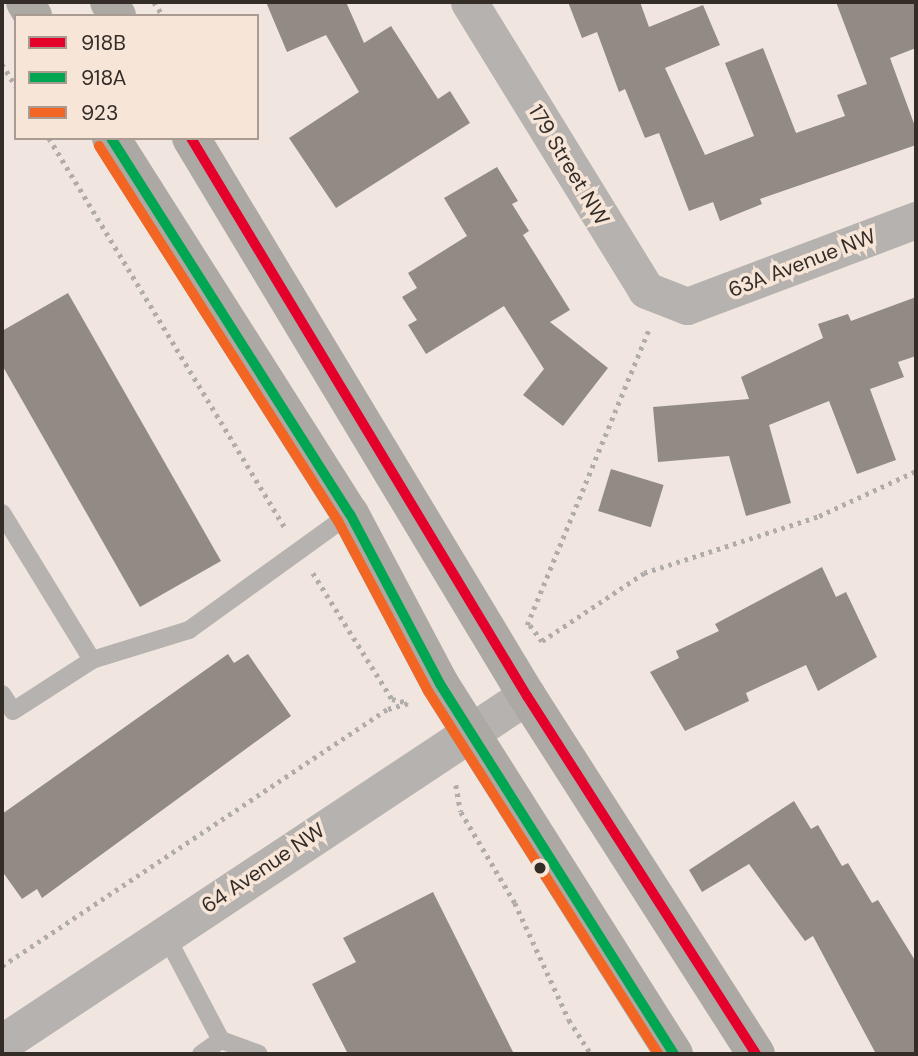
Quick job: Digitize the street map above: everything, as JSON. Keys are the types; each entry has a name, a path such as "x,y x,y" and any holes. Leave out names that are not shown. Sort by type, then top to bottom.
{"main road":[{"path":"112,140 350,514 425,693 674,1054"},
{"path":"192,140 527,696 756,1054"}],"street":[{"name":"179 Street NW","path":"470,2 646,290 675,302"},
{"name":"63A Avenue NW","path":"675,302 916,220"},
{"name":"64 Avenue NW","path":"2,1044 455,740 527,696"}],"lane":[{"path":"2,513 92,660"},
{"path":"2,694 13,710 92,660 189,630 350,514"},
{"path":"165,934 220,1041 259,1054"},
{"path":"201,1054 220,1041"}],"path":[{"path":"2,64 14,83"},
{"path":"50,140 299,551 393,699 425,693"},
{"path":"675,302 530,610 529,623 542,640 644,573 819,516 916,471"},
{"path":"498,646 529,623"},
{"path":"425,693 455,740 454,772 461,812 515,903 569,1020 591,1054"},
{"path":"2,966 388,709 425,693"}],"building":[{"path":"266,2 346,2 364,43 391,26 438,99 450,91 470,123 336,208 289,138 359,92 326,35 287,52"},
{"path":"568,2 640,2 649,27 703,5 720,45 665,68 705,155 754,136 725,63 763,48 796,133 845,116 837,95 867,84 836,2 916,2 916,48 890,58 916,129 916,145 760,199 762,204 720,221 713,202 689,211 659,133 645,138 625,89 619,92 597,32 582,38"},
{"path":"497,167 518,201 512,204 529,231 523,235 570,310 550,322 608,368 563,426 523,395 544,369 504,306 426,354 408,325 417,320 402,297 417,288 408,273 467,236 444,198"},
{"path":"68,293 221,561 140,607 2,365 2,331"},
{"path":"916,297 916,356 898,362 904,377 870,389 896,460 857,474 829,401 769,425 791,503 746,516 729,456 658,462 653,407 749,399 741,377 823,338 818,324 848,314 851,321"},
{"path":"611,469 664,485 651,527 598,511"},
{"path":"822,567 836,597 846,592 877,657 818,691 806,665 746,693 749,701 685,731 650,672 679,658 676,651 719,631 715,624"},
{"path":"228,654 234,663 248,654 291,716 42,898 37,889 22,899 2,871 2,814"},
{"path":"794,801 811,829 818,825 842,866 848,863 872,903 878,900 916,962 916,1054 876,1054 813,936 805,941 749,864 702,892 689,870"},
{"path":"433,892 514,1054 348,1054 312,984 356,962 343,938"}],"transit line":[{"name":"918A","path":"112,140 350,514 440,684 674,1054"},
{"name":"918B","path":"192,140 527,696 756,1054"},
{"name":"923","path":"99,146 338,521 428,691 658,1054"}]}
